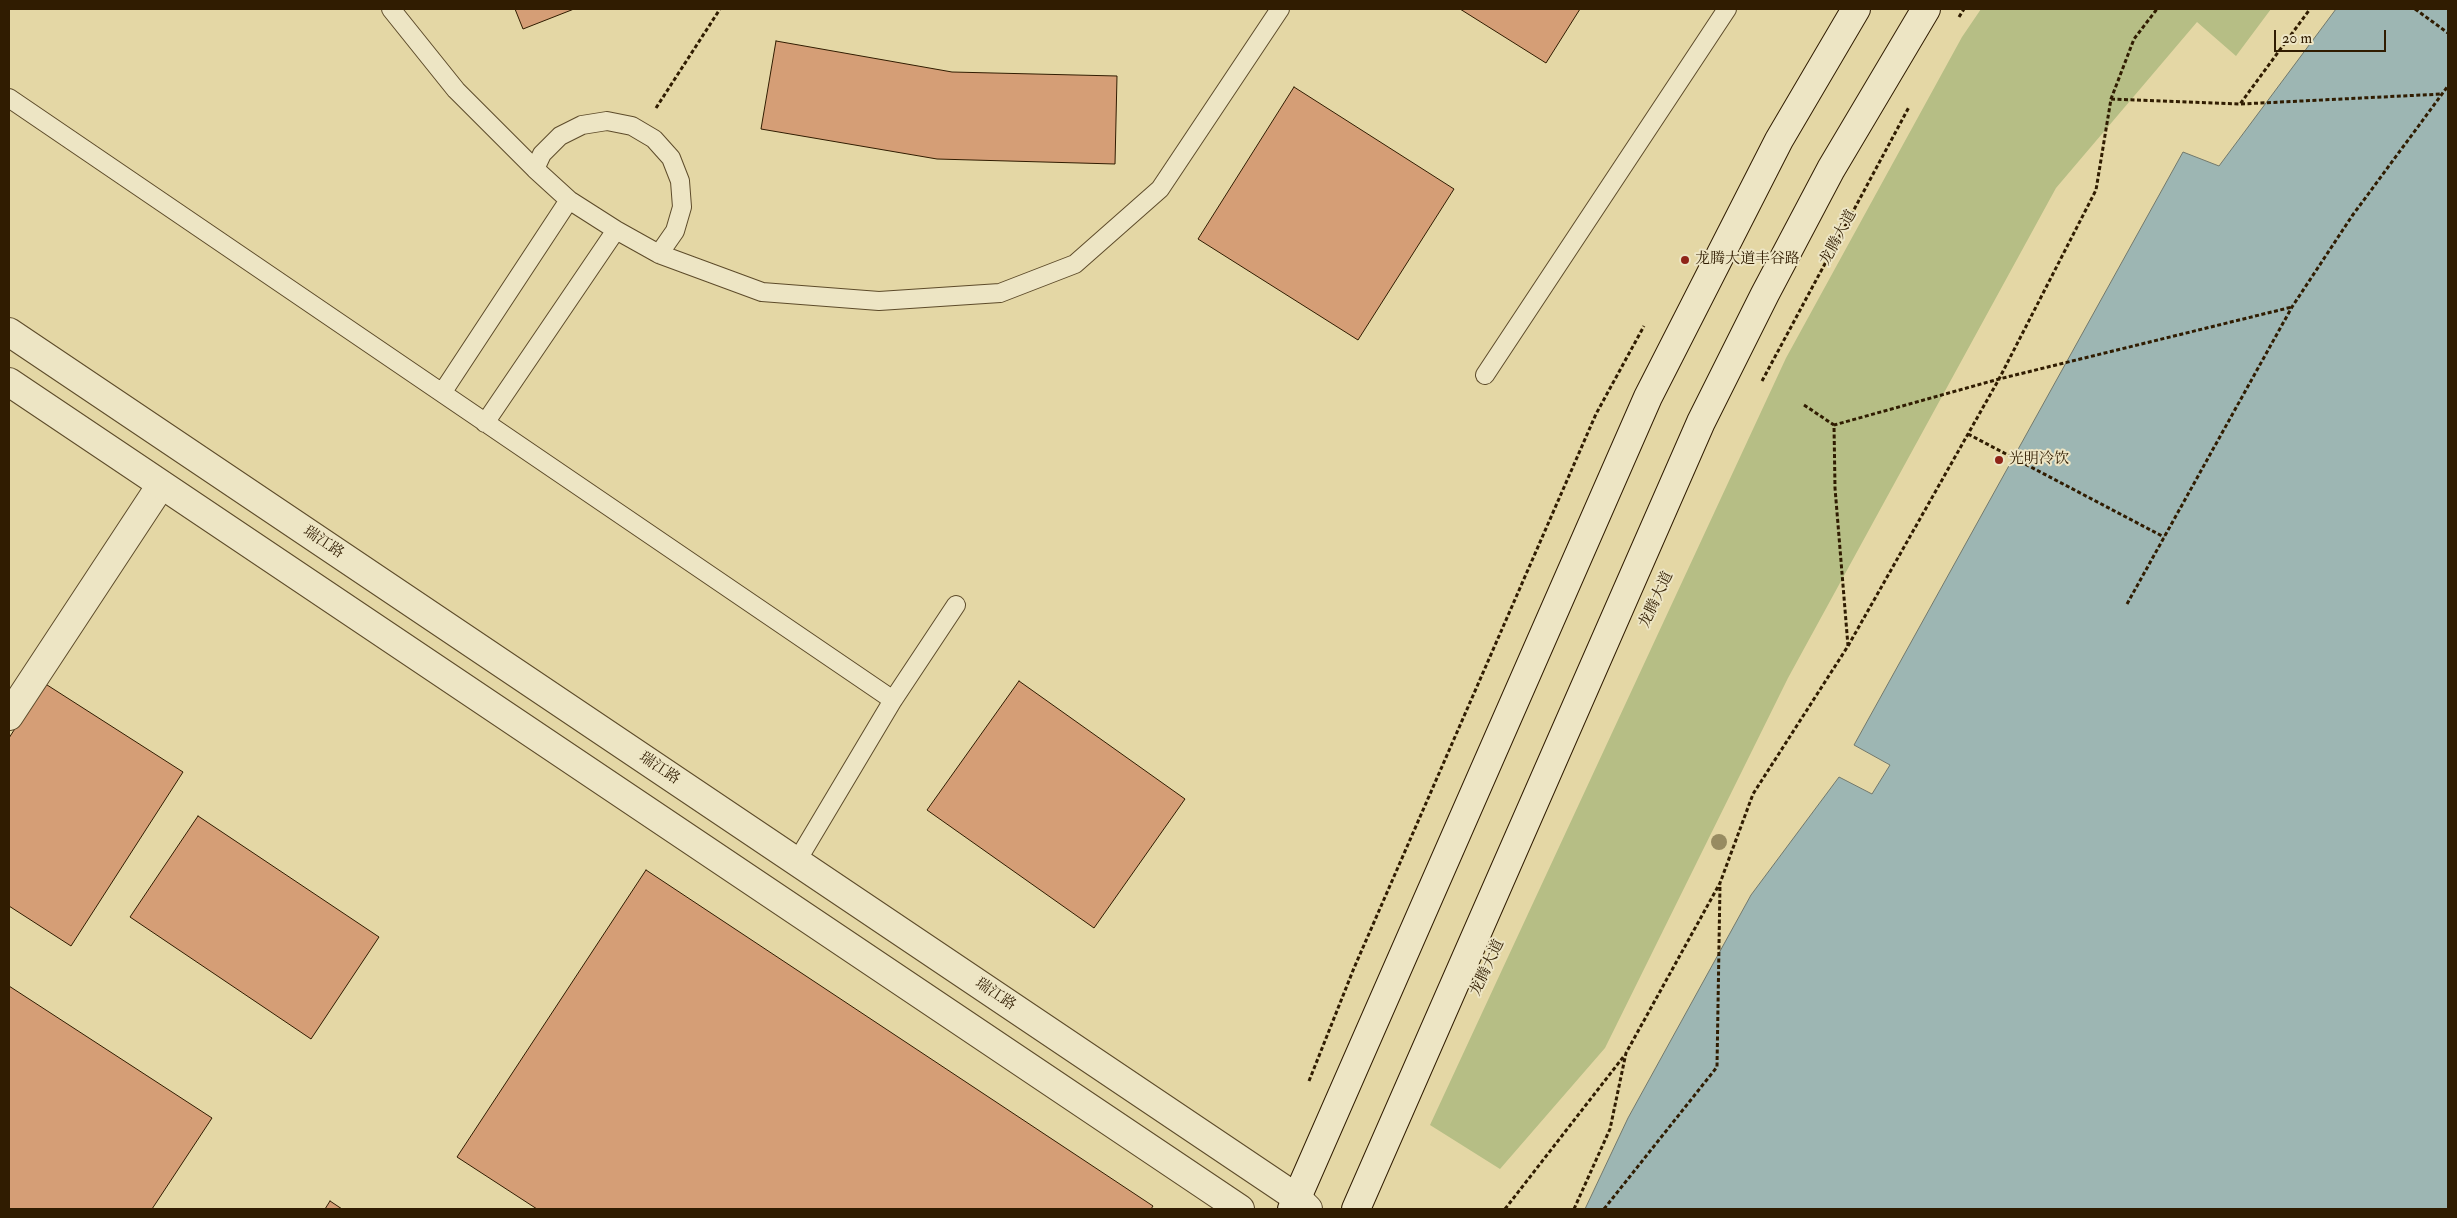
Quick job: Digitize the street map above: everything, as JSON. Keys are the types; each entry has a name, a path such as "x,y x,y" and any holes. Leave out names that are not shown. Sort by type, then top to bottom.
{"street":[{"path":"1299,1205 1594,514 1648,397 1779,140 1856,9"},
{"name":"龙腾大道","path":"1356,1209 1701,422 1765,294 1831,169 1926,9"},
{"name":"瑞江路","path":"9,332 797,862 1299,1205"},
{"path":"9,382 1240,1209"},
{"path":"9,716 161,485"}],"lane":[{"path":"391,9 456,90 535,169 569,200 616,230 659,254 762,292 879,301 1000,293 1075,264 1160,189 1280,9"},
{"path":"1485,375 1727,9"},
{"path":"9,98 893,700"},
{"path":"535,169 542,154 560,136 582,125 607,121 632,126 654,139 671,158 680,181 682,206 675,231 659,254"},
{"path":"442,393 569,200"},
{"path":"485,423 616,230"},
{"path":"797,862 893,700 956,605"}],"path":[{"path":"641,132 720,9"},
{"path":"1957,21 1964,9"},
{"path":"1505,1209 1626,1053 1720,883 1753,794 1848,646 1999,379 2096,190 2111,99 2134,39 2157,9"},
{"path":"2240,104 2310,9"},
{"path":"2415,9 2448,33"},
{"path":"2128,604 2292,306 2352,216 2448,86"},
{"path":"2111,99 2240,104 2442,94"},
{"name":"龙腾大道","path":"1759,386 1910,105"},
{"path":"1804,405 1834,425 1999,379 2292,306"},
{"path":"1834,425 1835,488 1848,646"},
{"path":"1968,434 2164,537"},
{"path":"1604,1209 1717,1067 1720,883"},
{"path":"1574,1209 1610,1129 1626,1053"}],"green space":[{"path":"1981,9 2271,9 2236,56 2197,22 2056,188 1788,678 1605,1048 1500,1169 1430,1125 1786,358 1962,37"}],"water":[{"path":"2336,9 2448,9 2448,1209 1585,1209 1628,1118 1751,895 1839,777 1872,794 1890,765 1854,745 2183,152 2219,166"}],"building":[{"path":"515,9 574,9 523,29"},
{"path":"1460,9 1580,9 1546,63"},
{"path":"776,41 952,72 1117,76 1115,164 937,159 761,129"},
{"path":"1294,87 1454,189 1358,340 1198,239"},
{"path":"1019,681 1185,799 1094,928 927,810"},
{"path":"44,683 183,772 71,946 9,906 9,738"},
{"path":"198,816 379,937 311,1039 130,917"},
{"path":"646,870 1153,1206 1151,1209 537,1209 457,1157"},
{"path":"9,986 212,1118 152,1209 9,1209"},
{"path":"330,1201 342,1209 325,1209"}],"place":[{"name":"龙腾大道丰谷路","path":"1685,260"},
{"name":"光明冷饮","path":"1999,460"}]}
